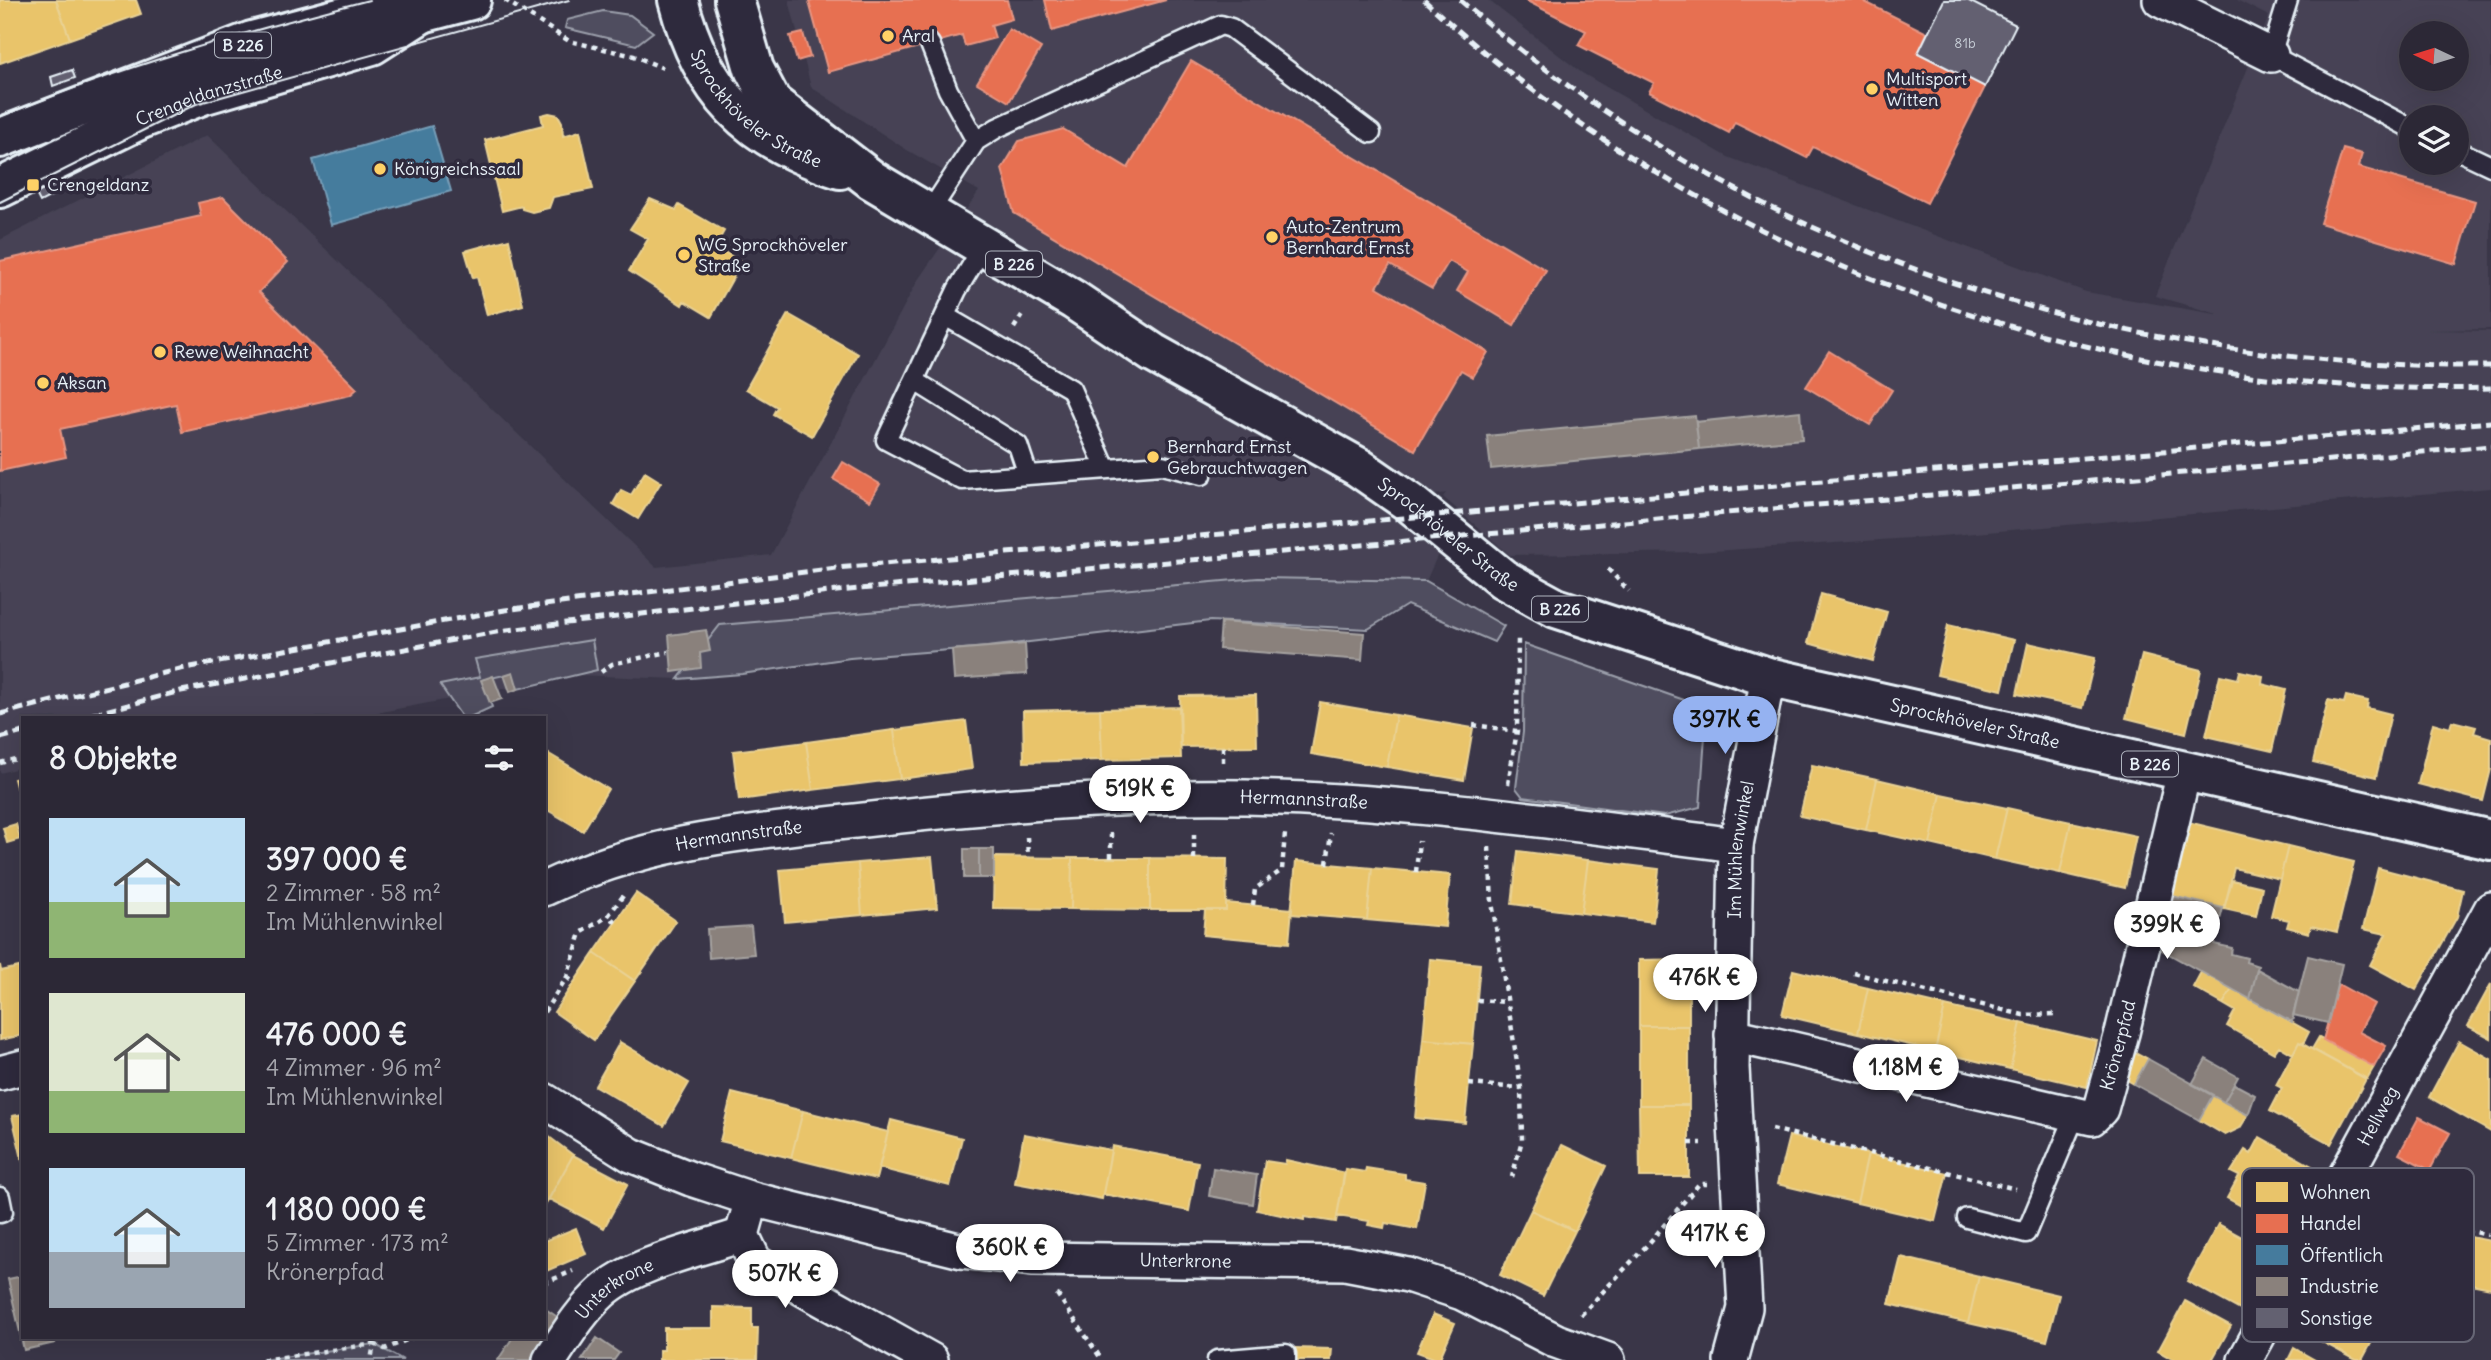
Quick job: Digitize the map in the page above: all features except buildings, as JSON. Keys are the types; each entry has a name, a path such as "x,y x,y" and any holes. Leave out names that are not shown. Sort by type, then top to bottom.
{"main road":[{"name":"Crengeldanzstraße","path":"0,188 135,103 252,41 364,19 422,13 471,0"},
{"name":"Sprockhöveler Straße","path":"678,0 686,33 717,92 735,113 770,140 809,159 872,180"},
{"name":"Sprockhöveler Straße","path":"734,0 754,69 772,103 872,180 984,245 1153,353 1358,467 1410,503 1503,579 1556,608 1768,677 2491,840"},
{"name":"Crengeldanzstraße","path":"0,138 135,103"}],"street":[{"path":"2160,0 2271,55"},
{"name":"Im Mühlenwinkel","path":"1731,1360 1745,1308 1736,1183 1732,1035 1736,845 1768,677"},
{"name":"Krönerpfad","path":"2075,1116 2092,1118 2101,1109 2184,772"},
{"name":"Hermannstraße","path":"546,888 584,870 644,850 728,835 949,810 1149,798 1287,799 1496,816 1736,845"},
{"name":"Hellweg","path":"2349,1168 2491,909"},
{"path":"1732,1035 2075,1116"},
{"path":"0,1073 21,1068"},
{"name":"Unterkrone","path":"546,1101 631,1155 752,1199 974,1253 1034,1259 1345,1264 1408,1275 1462,1293 1556,1341 1608,1360"},
{"path":"752,1199 742,1235 755,1262 930,1360"},
{"name":"Unterkrone","path":"550,1360 576,1320 604,1290 642,1269 742,1235"},
{"name":"Hellweg","path":"2245,1360 2255,1342"}],"lane":[{"path":"2288,0 2271,55 2399,122"},
{"path":"929,213 976,141 997,128 1221,25 1231,28 1371,133"},
{"path":"930,44 948,90 976,141"},
{"path":"2469,156 2491,166"},
{"path":"984,245 945,316 886,440 961,480 1162,465 1202,475"},
{"path":"945,316 1071,389 1106,469"},
{"path":"915,381 1018,445 1028,475"},
{"path":"1967,1218 2026,1233 2075,1116"},
{"path":"1217,1360 1286,1354 1286,1360"}],"path":[{"path":"505,0 569,41 634,56 717,92"},
{"path":"1512,1177 1522,1140 1521,1087 1492,902 1496,816 1517,731 1518,636"},
{"path":"601,672 612,664 668,652"},
{"path":"1473,725 1517,731"},
{"path":"0,763 21,758"},
{"path":"1253,905 1255,889 1282,870 1287,799"},
{"path":"546,1009 567,977 581,933 608,916"},
{"path":"1854,973 2023,1015 2058,1014"},
{"path":"567,977 574,983"},
{"path":"1477,1000 1507,1002"},
{"path":"1469,1084 1521,1087"},
{"path":"1772,1129 2041,1196"},
{"path":"1556,1341 1649,1243 1699,1184 1736,1183"},
{"path":"2474,1232 2488,1235"},
{"path":"1053,1288 1102,1360"},
{"path":"262,1360 374,1344 385,1349 409,1339"},
{"path":"371,1360 374,1344"}],"shaded area":[{"path":"789,0 1488,0 1582,73 1728,157 2086,292 2221,315 2155,296 2269,16 2237,0 2491,0 2491,329 2428,330 2491,331 2491,488 1941,536 1698,552 1510,555 1443,497 1446,493 1382,504 1439,552 1426,581 1407,605 1210,621 987,647 850,658 742,674 678,679 576,675 360,716 21,716 21,768 0,773 0,240 207,135 656,567 771,555 918,280 979,191 907,150 811,87"},
{"path":"603,11 630,15 653,32 636,45 565,28 567,20"},
{"path":"1258,578 1426,581 1504,626 1494,642 1407,605 1368,629 1210,621 987,647 850,658 742,674 678,679 720,625"},
{"path":"592,640 597,670 518,689 504,675 482,680 492,707 472,716 461,716 440,685 480,677 475,659"},
{"path":"1524,644 1707,708 1700,807 1665,816 1523,797 1516,788 1523,732"},
{"path":"374,1344 403,1360 262,1360"}],"tram line":[{"path":"0,117 90,82 183,52 369,0"},
{"path":"0,202 196,104 569,0"}],"railway":[{"path":"1424,0 1536,93 1657,173 1786,241 1920,297 2059,339 2202,369 2346,385 2491,388"},
{"path":"1460,0 1571,88 1689,164 1813,227 1941,279 2074,318 2211,346 2350,362 2491,366"},
{"path":"0,714 180,669 505,610 837,568 2491,422"},
{"path":"86,716 181,691 507,630 837,591 2491,446"},
{"path":"0,738 21,733"}],"place":[{"name":"Aral","path":"888,36"},
{"name":"Multisport Witten","path":"1872,89"},
{"name":"Königreichssaal","path":"380,169"},
{"name":"Crengeldanz","path":"33,185"},
{"name":"Auto-Zentrum Bernhard Ernst","path":"1272,237"},
{"name":"WG Sprockhöveler Straße","path":"684,255"},
{"name":"Rewe Weihnacht","path":"160,352"},
{"name":"Aksan","path":"43,383"},
{"name":"Bernhard Ernst Gebrauchtwagen","path":"1153,457"}]}
